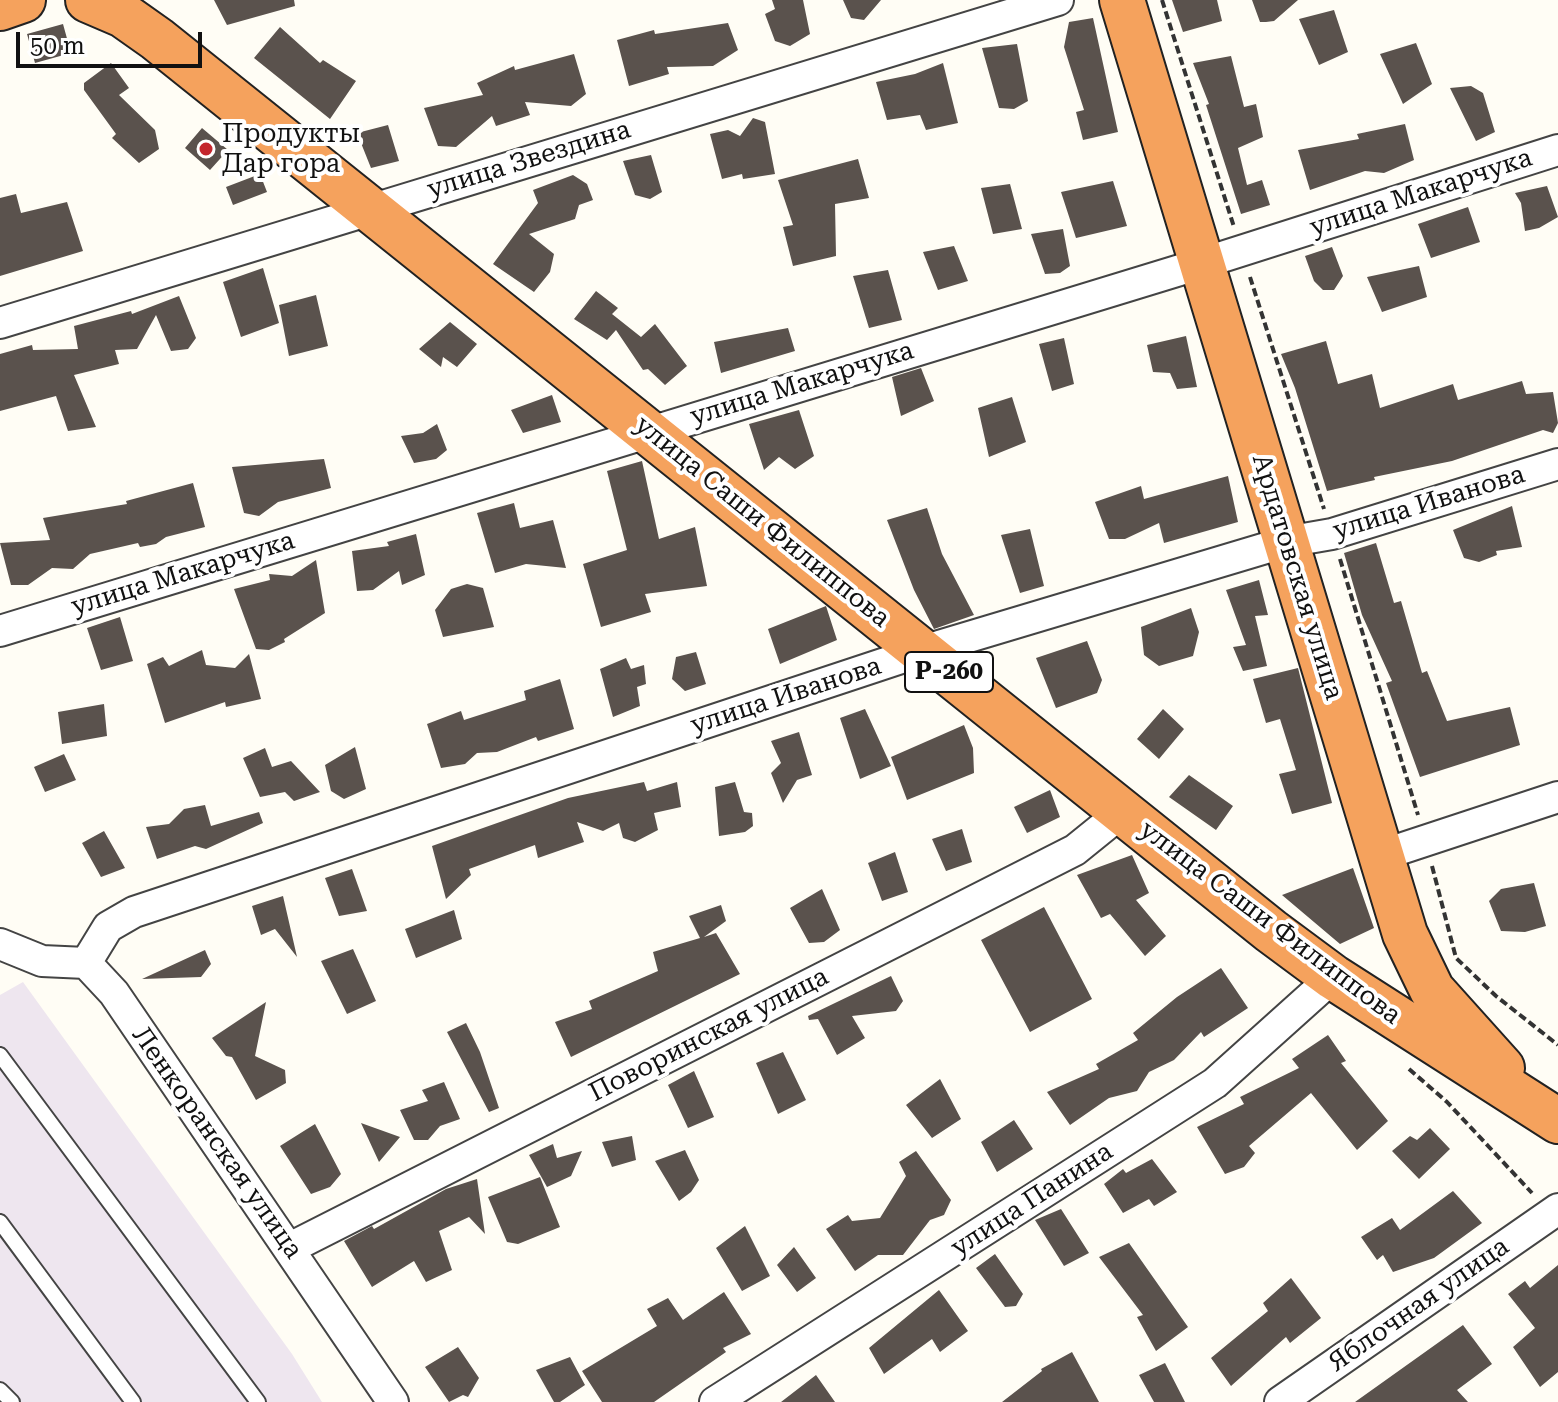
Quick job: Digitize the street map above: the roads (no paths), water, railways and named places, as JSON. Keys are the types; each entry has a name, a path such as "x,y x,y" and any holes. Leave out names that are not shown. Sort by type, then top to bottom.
{"highway":[{"path":"0,8 23,0"},
{"name":"улица Саши Филиппова","path":"88,0 123,15 157,39 1122,812 1339,981 1552,1117"},
{"name":"Ардатовская улица","path":"1122,0 1405,934 1432,990 1552,1117"},
{"path":"1339,981 1370,982 1379,977 1405,934"}],"street":[{"name":"улица Звездина","path":"0,323 1058,0"},
{"name":"улица Макарчука","path":"0,631 1203,263 1558,150"},
{"name":"улица Иванова","path":"86,963 108,927 134,912 922,651 1286,542 1332,534 1558,464"},
{"path":"1382,855 1558,797"},
{"name":"Поворинская улица","path":"290,1248 1075,850 1122,812"},
{"path":"0,946 42,961 86,963"},
{"name":"Ленкоранская улица","path":"86,963 114,993 393,1402"},
{"name":"улица Панина","path":"715,1402 1215,1083 1339,981"},
{"name":"Яблочная улица","path":"1280,1402 1554,1211"}],"lane":[{"path":"0,1055 258,1402"},
{"path":"0,1222 133,1402"},
{"path":"0,1390 12,1402"}],"place":[{"name":"Продукты Дар гора","path":"206,149"}]}
